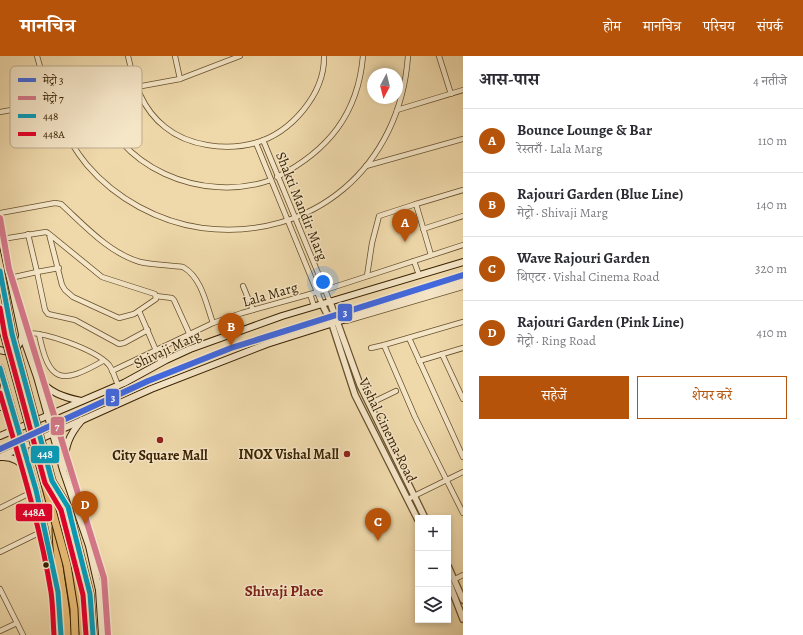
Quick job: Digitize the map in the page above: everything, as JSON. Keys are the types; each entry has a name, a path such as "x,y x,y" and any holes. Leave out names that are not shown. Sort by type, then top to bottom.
{"main road":[{"path":"0,232 22,334 37,377 65,476 89,546 99,590 102,635"},
{"name":"Shivaji Marg","path":"0,436 118,385 161,362 190,349 314,306 463,262"},
{"path":"0,271 12,334 74,564 82,608 83,635"},
{"path":"0,457 83,418 151,389 267,344 463,282"},
{"path":"0,319 67,565 74,609 75,635"},
{"path":"0,350 14,349 19,346 22,334"},
{"path":"0,368 5,381 13,417 18,427 22,446 36,490 58,592 61,635"},
{"path":"37,377 46,388 56,394 81,401"},
{"path":"0,407 5,381"},
{"path":"65,476 64,454 66,442 73,430 83,418"},
{"path":"0,457 13,458 24,465 32,477"},
{"path":"52,481 68,507 90,594 93,635"},
{"path":"56,523 57,561 63,590 68,635"}],"street":[{"path":"37,56 40,66"},
{"path":"128,56 130,66"},
{"path":"175,56 180,79"},
{"path":"142,86 180,79 240,56"},
{"path":"142,98 155,118 166,128 179,136 219,147 256,143 292,122 311,100 323,74 324,56"},
{"path":"277,177 303,163 318,151 335,133 355,98 363,56"},
{"path":"75,148 88,166 115,190 149,212 167,220 187,226 223,230 264,227 287,221 311,212 345,189 366,166 386,136 397,110 405,80 408,56"},
{"path":"439,56 451,94"},
{"path":"397,110 463,90"},
{"path":"0,112 10,110"},
{"path":"366,166 463,139"},
{"name":"Shakti Mandir Marg","path":"263,140 294,219 330,302"},
{"path":"256,143 322,304"},
{"path":"126,148 139,159 159,171 179,179 222,188 243,187 271,180"},
{"path":"367,276 372,243 379,216 463,190"},
{"path":"0,213 55,202 61,204 108,246 124,255 139,261 183,267 188,270 199,284 213,323"},
{"path":"416,204 422,229 431,255"},
{"path":"422,229 463,216"},
{"path":"2,239 43,232 49,234 102,277 156,296 172,298 189,334"},
{"path":"28,234 45,310 48,314 75,320 120,344 148,330"},
{"path":"49,234 62,285 73,297 117,317 127,317 139,311 156,299 156,296"},
{"name":"Lala Marg","path":"112,371 213,323 325,290 463,245"},
{"path":"414,261 419,276"},
{"path":"10,278 58,268"},
{"path":"243,286 253,310"},
{"path":"338,322 362,318 463,287"},
{"path":"310,294 314,306"},
{"name":"Vishal Cinema Road","path":"330,302 360,385 424,515"},
{"name":"Vishal Cinema Road","path":"322,304 332,324 355,395 416,515"},
{"path":"139,311 161,362"},
{"path":"371,348 463,322"},
{"path":"22,334 31,332 66,341 109,365 118,385"},
{"path":"39,334 44,359 54,373 60,376 77,374 103,361"},
{"path":"409,338 463,457"},
{"path":"384,345 415,417 448,480 463,513"},
{"path":"419,361 463,348"},
{"path":"442,354 463,399"},
{"path":"369,404 396,391"},
{"path":"367,421 375,418"},
{"path":"408,499 463,472"},
{"path":"0,508 36,490"},
{"path":"0,552 45,530"},
{"path":"451,580 463,575"},
{"path":"451,582 463,600"},
{"path":"451,583 463,619"},
{"path":"1,591 23,635"},
{"path":"0,631 17,623"}],"metro line":[{"name":"7","path":"0,218 9,269 104,578 108,635"},
{"name":"3","path":"0,449 148,381 231,348 463,275"}],"transit line":[{"name":"448","path":"0,271 12,334 52,481 68,507 90,594 93,635"},
{"name":"448A","path":"0,308 5,336 45,483 61,510 83,595 86,635"},
{"name":"448","path":"0,368 36,490 58,592 61,635"},
{"name":"448A","path":"0,393 41,541 51,592 54,635"}],"place":[{"name":"Bounce Lounge & Bar","path":"405,242"},
{"name":"Rajouri Garden (Blue Line)","path":"231,346"},
{"name":"City Square Mall","path":"160,440"},
{"name":"INOX Vishal Mall","path":"347,454"},
{"name":"Rajouri Garden (Pink Line)","path":"85,524"},
{"name":"Wave Rajouri Garden","path":"378,541"}],"district":[{"name":"Shivaji Place","path":"284,591"}]}
